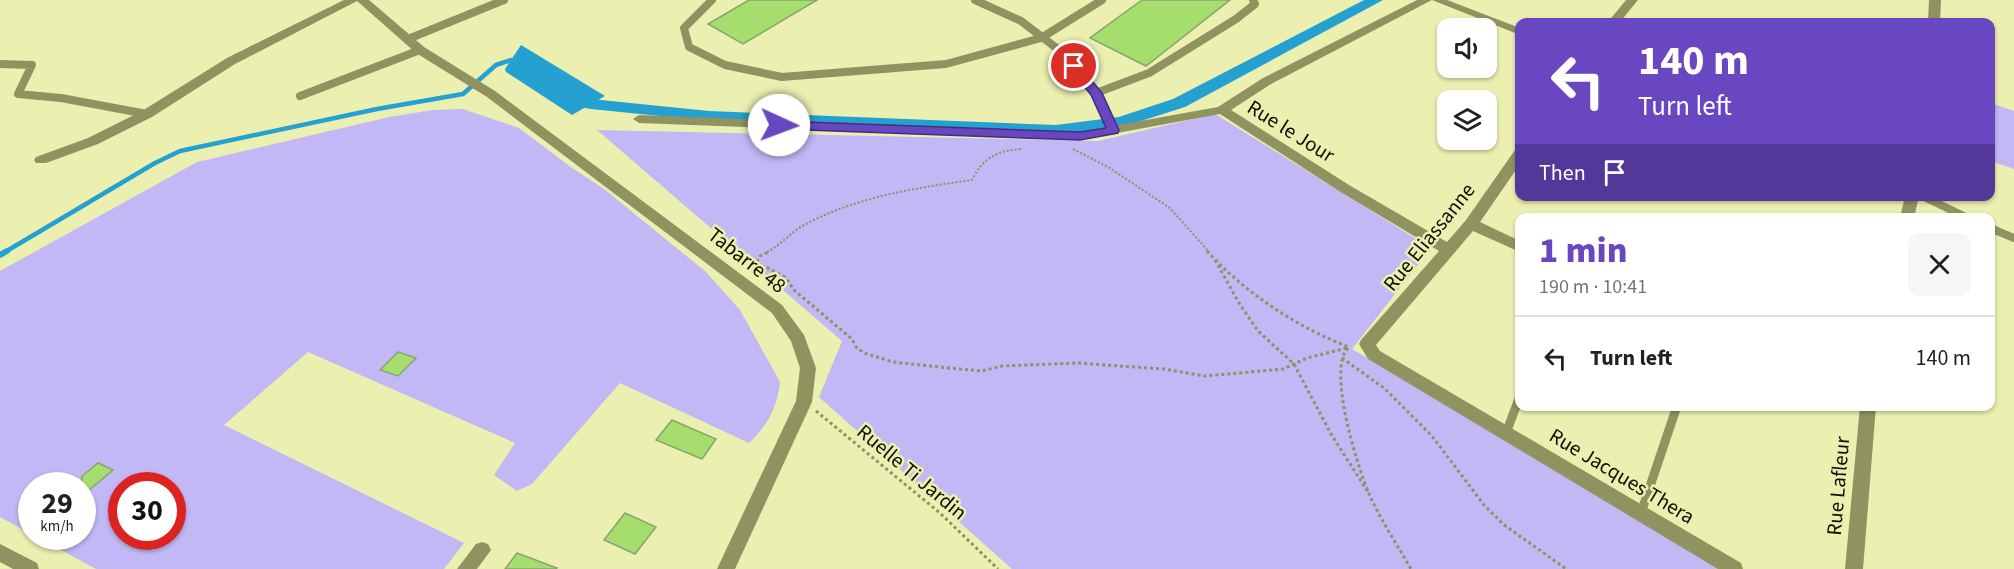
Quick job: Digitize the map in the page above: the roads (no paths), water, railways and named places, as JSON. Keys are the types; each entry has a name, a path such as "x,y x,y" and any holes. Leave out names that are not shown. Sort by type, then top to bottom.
{"street":[{"path":"41,160 93,141 147,114 231,61 353,0"},
{"name":"Tabarre 48","path":"362,0 420,50 491,94 607,178 777,309 798,339 808,368 804,402 726,569"},
{"name":"Rue le Jour","path":"1426,0 1267,81 1221,110 1344,188 1447,249"},
{"path":"1437,0 1515,30"},
{"path":"1617,18 1632,0"},
{"path":"1932,1 1934,18"},
{"path":"639,119 1080,136 1221,110"},
{"name":"Rue Eliassanne","path":"1367,344 1471,224 1515,160"},
{"path":"1471,224 1515,245"},
{"name":"Rue Jacques Thera","path":"1367,344 1374,355 1734,569"},
{"name":"Rue Lafleur","path":"1854,569 1864,411"},
{"path":"466,569 482,550"},
{"path":"0,552 30,569"}],"lane":[{"path":"408,39 504,0"},
{"path":"712,0 684,28 689,47 725,65 782,76 946,64 1041,38 1102,0"},
{"path":"975,0 1021,21 1063,53 1096,93 1113,130"},
{"path":"1096,93 1149,73 1236,19 1256,4 1253,0"},
{"path":"300,96 420,50"},
{"path":"0,64 32,65 18,94 61,98 147,114"},
{"path":"1932,201 1958,213"},
{"path":"1995,230 2014,238"},
{"path":"1506,433 1515,409"},
{"path":"1641,513 1675,411"}],"water":[{"path":"521,45 605,96 572,115 506,72 505,69"}],"waterway":[{"path":"591,104 709,116 1056,131 1088,128 1133,119 1179,103 1375,0"},
{"path":"5,252 155,163 180,151 377,109 463,94 496,65 511,60"},
{"path":"0,255 7,251"}]}
